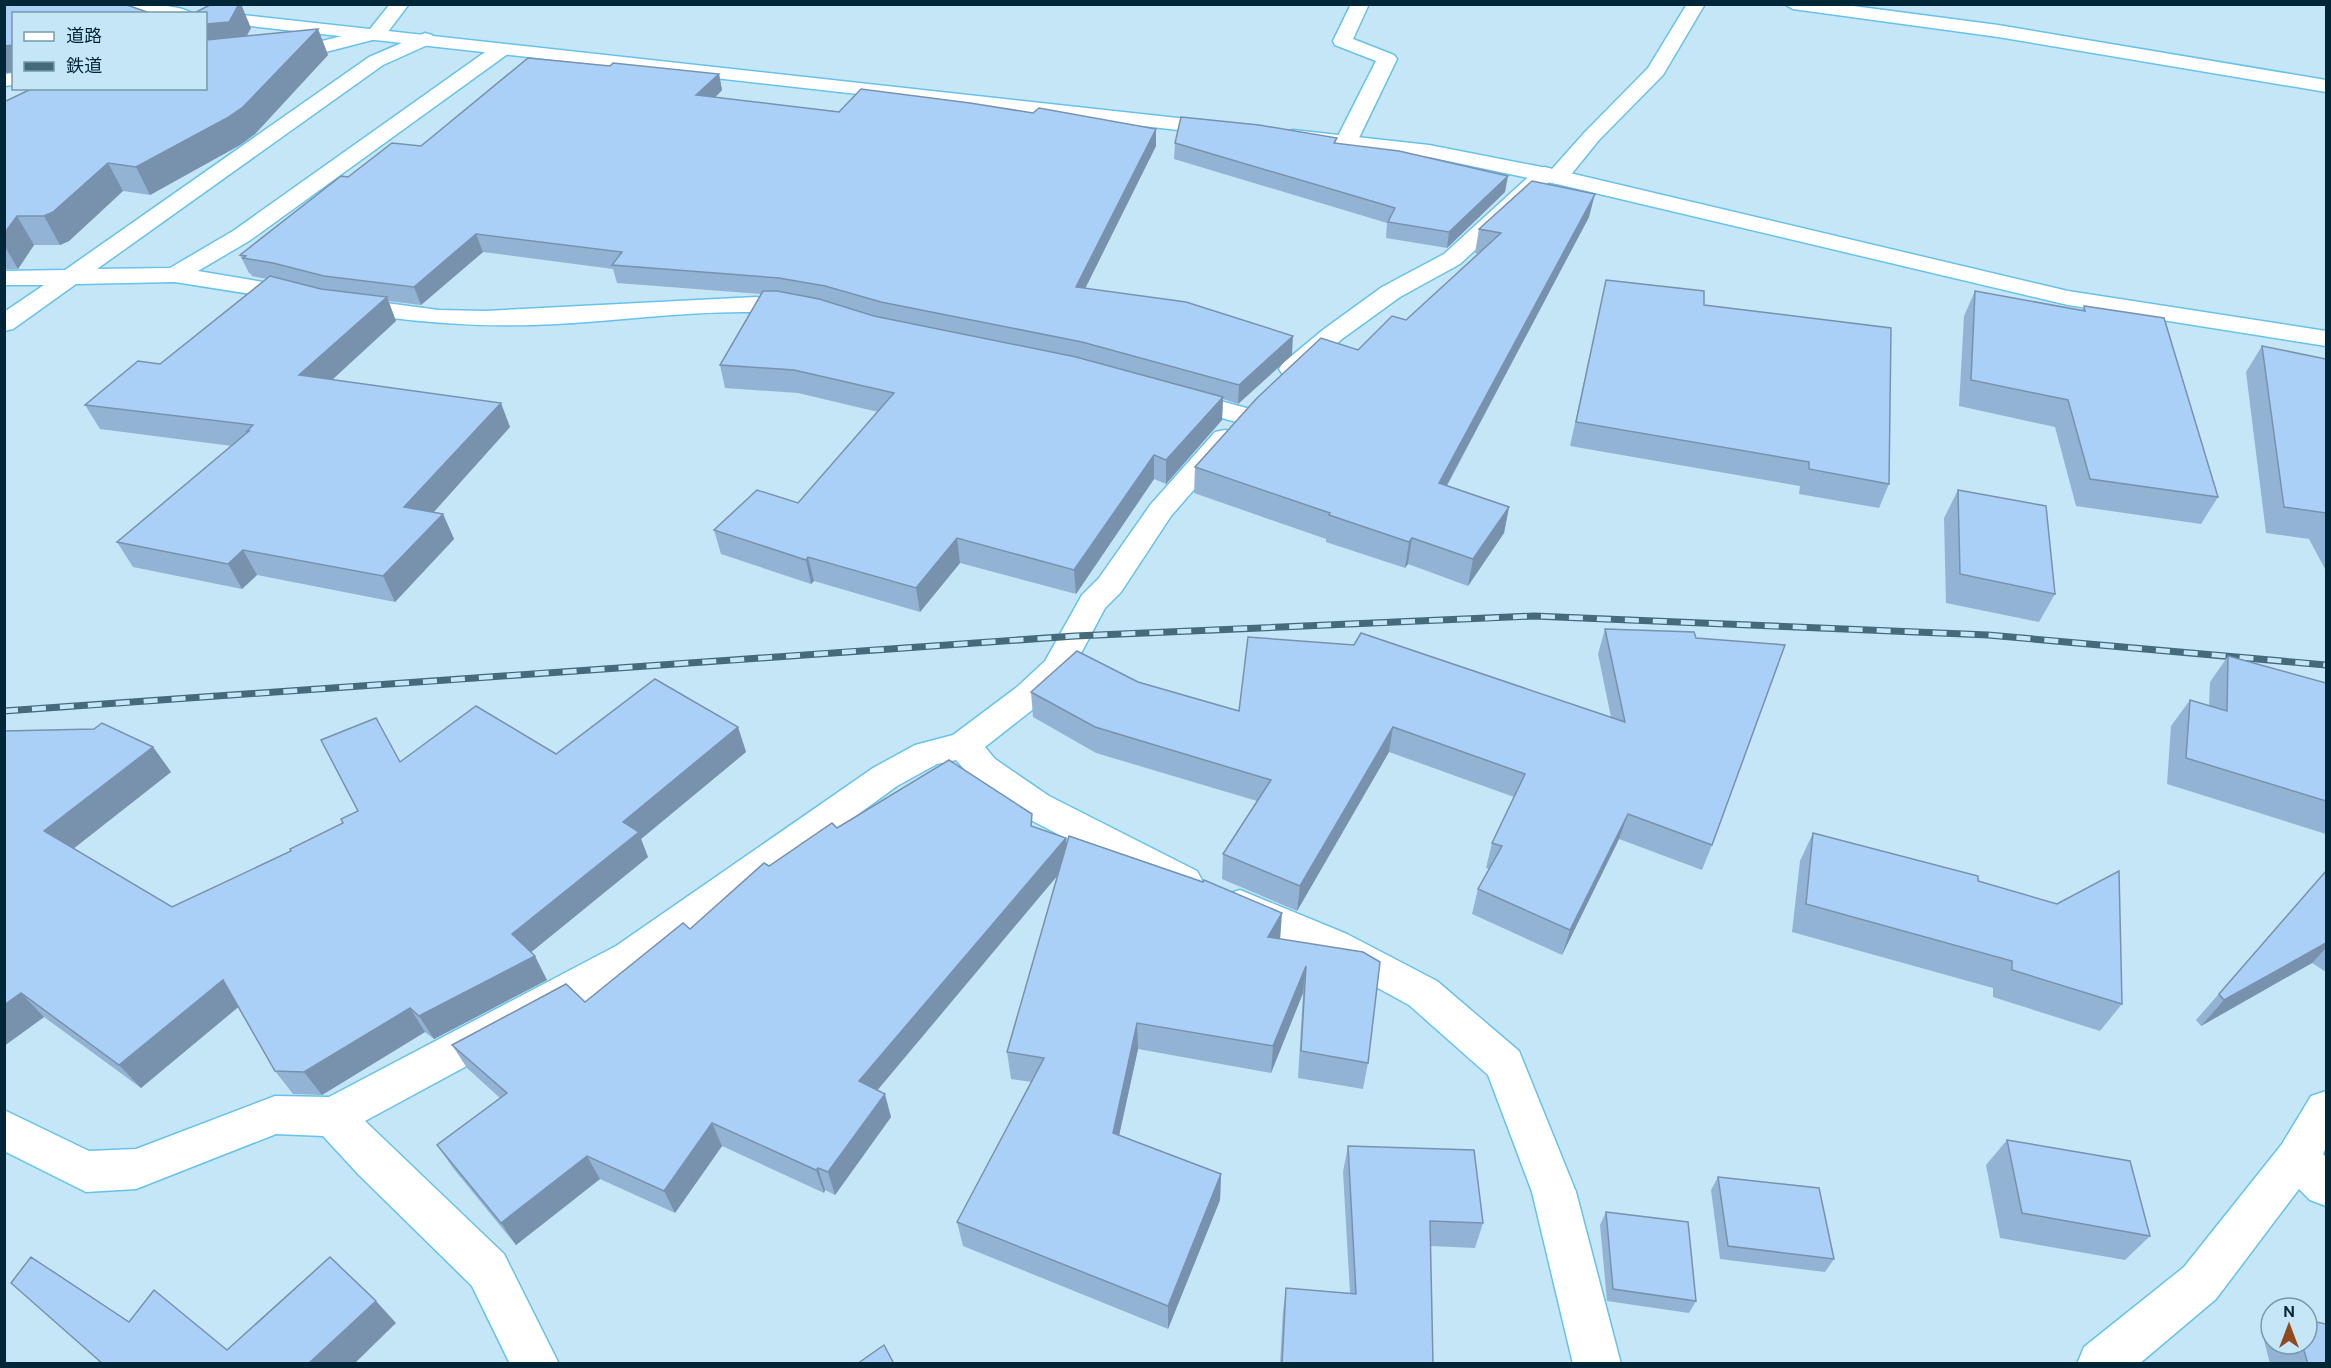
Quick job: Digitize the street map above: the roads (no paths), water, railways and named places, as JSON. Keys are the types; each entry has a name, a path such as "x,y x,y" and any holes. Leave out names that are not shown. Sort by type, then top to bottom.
{"street":[{"path":"96,4 166,12"},
{"path":"207,59 318,48 377,33 400,4"},
{"path":"1346,142 1387,58 1342,41 1360,4"},
{"path":"4,1129 86,1172 136,1169 275,1115 333,1117 630,958 885,777 927,754 964,746 1029,695 1057,668 1093,602 1110,585 1161,510 1260,400 1333,333 1381,299 1452,259 1551,175 1656,71 1696,4"},
{"path":"1793,4 1998,31 2326,86"},
{"path":"207,16 377,33 502,49 1241,131"},
{"path":"4,324 376,61 424,39"},
{"path":"175,275 241,236 502,49"},
{"path":"1276,134 1429,151 1551,175 2068,298 2326,339"},
{"path":"4,278 175,275 281,290 332,303 440,317 510,318 716,305 782,305 816,311"},
{"path":"1157,392 1260,400"},
{"path":"964,746 983,768 1036,806 1172,876 1333,945 1423,993 1504,1064 1554,1192 1597,1364"},
{"path":"2101,1364 2200,1283 2312,1171 2326,1110"},
{"path":"333,1117 373,1160 488,1270 535,1364"}],"railway":[{"path":"4,711 1075,636 1534,616 1988,635 2326,665"}]}
